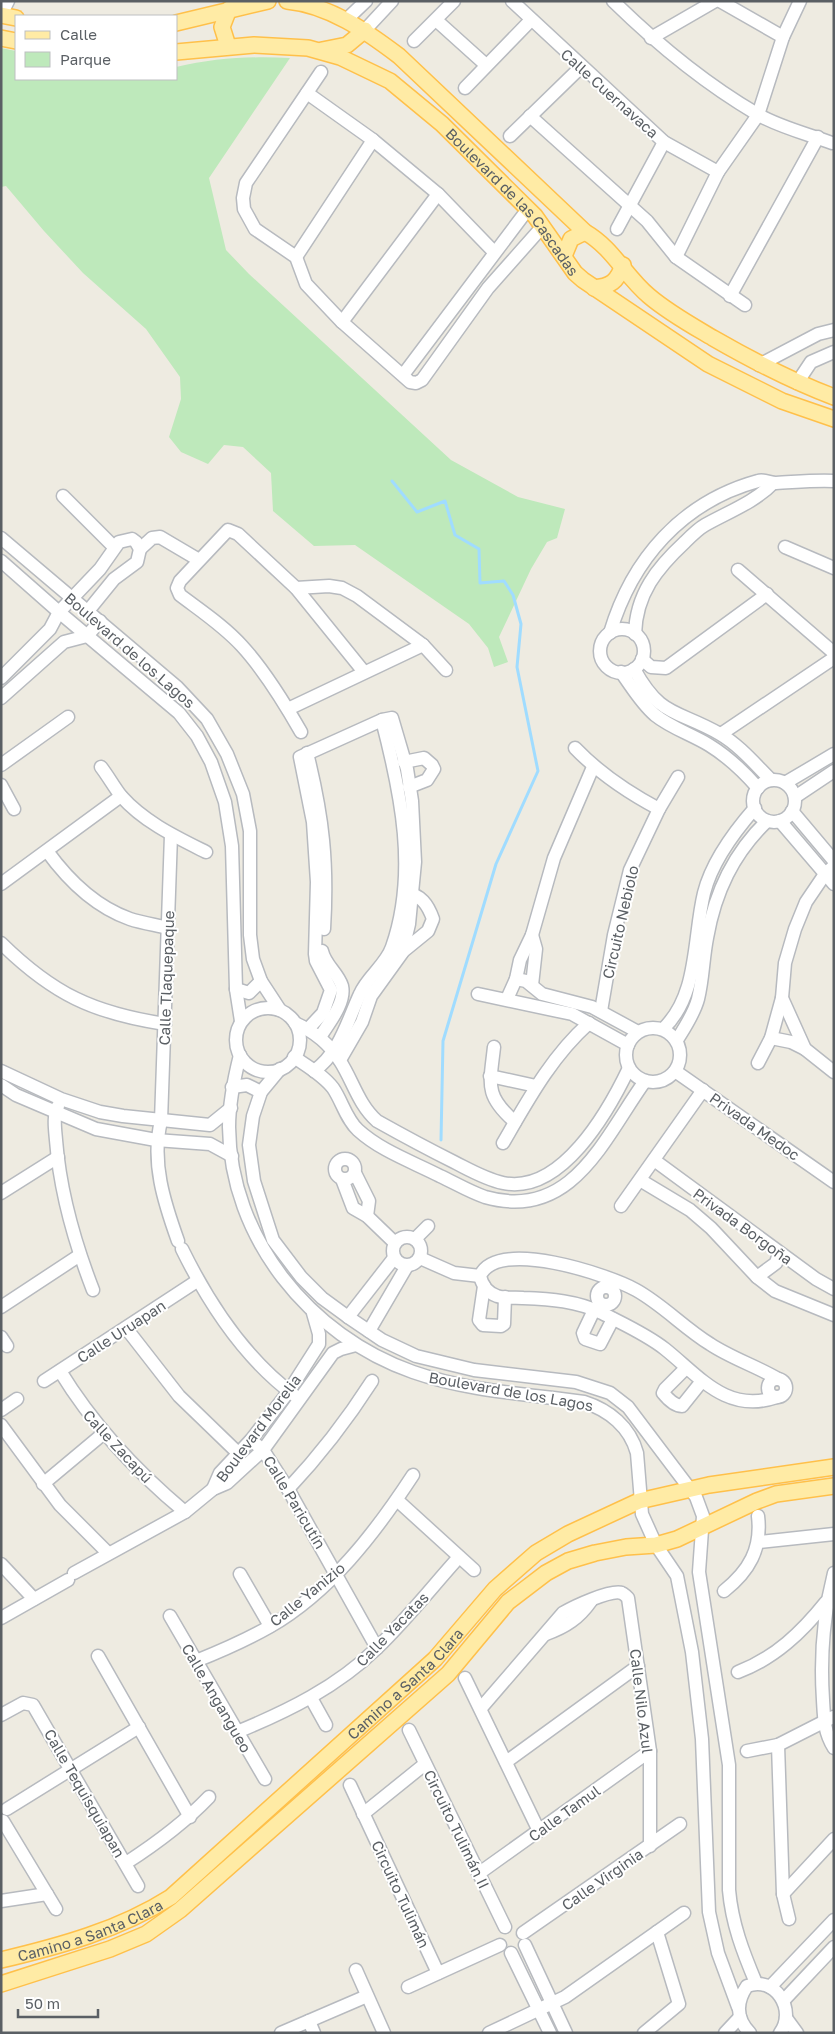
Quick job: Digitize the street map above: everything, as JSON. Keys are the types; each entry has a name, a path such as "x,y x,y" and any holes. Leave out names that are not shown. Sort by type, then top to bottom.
{"main road":[{"path":"178,22 268,1"},
{"name":"Boulevard de las Cascadas","path":"287,1 318,8 365,30 420,74 585,232 605,245 648,295 674,316 759,365 797,383 834,397"},
{"path":"228,46 222,27 229,9"},
{"path":"1,15 15,18"},
{"path":"318,51 347,45 365,30"},
{"path":"1,38 15,41"},
{"name":"Boulevard de las Cascadas","path":"178,52 228,46 282,45 318,51 365,67 390,81 414,98 528,209 575,273 594,288 708,364 782,401 834,419"},
{"path":"564,256 571,239 585,232"},
{"path":"594,288 613,283 618,278 623,266"},
{"name":"Camino a Santa Clara","path":"1,1960 112,1928 147,1912 171,1897 435,1659 495,1589 536,1553 568,1534 639,1501 709,1485 834,1467"},
{"name":"Camino a Santa Clara","path":"1,1984 110,1949 146,1934 180,1910 441,1681 508,1602 546,1573 568,1561 595,1553 626,1547 656,1545 686,1535 776,1494 834,1486"}],"street":[{"path":"1,15 8,1"},
{"path":"346,20 366,1"},
{"path":"365,30 392,1"},
{"path":"414,41 454,1"},
{"name":"Calle Cuernavaca","path":"512,1 664,142 718,172"},
{"path":"613,1 651,38 690,70 758,115 832,143"},
{"path":"651,38 715,1"},
{"path":"720,1 783,37"},
{"path":"676,257 718,172 758,115 783,37 800,1"},
{"path":"436,20 486,65"},
{"path":"465,88 531,20"},
{"path":"510,136 581,67"},
{"path":"321,72 246,183 243,198 248,219 255,229 296,257 306,284 342,322 410,382 416,383 422,380 488,288 542,226"},
{"path":"307,93 373,140 438,194 494,252"},
{"path":"530,116 647,220 676,257 746,306"},
{"path":"730,296 818,137"},
{"path":"296,257 373,140"},
{"path":"617,229 664,142"},
{"path":"342,322 438,194"},
{"path":"403,375 528,209"},
{"path":"475,277 488,288"},
{"path":"759,365 818,334 834,330"},
{"path":"797,383 811,362 834,352"},
{"path":"758,788 746,775 710,745 656,716 643,704 621,672 608,668 601,657 601,646 610,633 618,607 642,562 673,526 693,511 714,498 760,480 774,483 816,480 834,481"},
{"path":"635,634 638,610 650,581 671,555 702,526 764,493 774,483"},
{"path":"63,496 114,547"},
{"path":"693,511 702,526"},
{"path":"301,732 288,709 243,647 224,629 180,594 177,588 180,581 228,530 233,531 296,588 364,672"},
{"path":"88,611 114,579 137,562 140,549 152,538 160,537 199,560"},
{"name":"Boulevard de los Lagos","path":"1,538 177,687 208,719 227,754 243,794 250,830 250,935 253,958 261,981 280,1010"},
{"path":"1,678 50,629 59,612 100,570 119,542 132,540 140,549"},
{"path":"785,547 834,568"},
{"name":"Boulevard de los Lagos","path":"1,561 179,713 197,736 210,762 225,802 232,846 236,988 241,1021"},
{"path":"738,570 834,652"},
{"path":"296,588 329,586 342,588 357,596 423,645 446,670"},
{"path":"621,672 638,664 666,668 767,594"},
{"path":"1,698 64,642 87,636 100,621"},
{"path":"50,629 64,642"},
{"path":"610,633 623,629 635,634 643,645 638,664 646,690 664,708 721,734 745,754 770,780 785,783 790,787 795,797 792,811 774,821 742,850 725,877 718,893 707,939 698,999 676,1040"},
{"path":"288,709 423,645"},
{"path":"24,656 34,667"},
{"path":"721,734 834,658"},
{"path":"1,765 68,717"},
{"path":"320,1037 336,1012 335,985 322,950 327,882 324,840 318,799 307,753 382,720 409,786 409,893 397,952"},
{"path":"575,748 593,766 632,794 659,808"},
{"path":"785,783 834,754"},
{"path":"402,767 424,758 434,769 427,780 409,786"},
{"path":"507,999 516,979 520,960 532,935 554,858 593,766"},
{"path":"101,767 121,796 149,821 171,835 206,852"},
{"path":"402,767 409,833"},
{"path":"795,797 834,771"},
{"name":"Circuito Nebiolo","path":"601,1011 614,935 630,870 659,808 678,777"},
{"path":"770,780 758,788 754,794 755,808 758,814 774,821 829,870 834,884"},
{"path":"1,785 14,809"},
{"path":"1,884 121,796"},
{"path":"663,1029 674,1019 687,988 704,892 712,872 737,830 755,808"},
{"path":"792,811 834,861"},
{"name":"Calle Tlaquepaque","path":"171,835 161,1121 156,1140 160,1184 180,1245 197,1281 235,1336 289,1391 300,1399"},
{"path":"47,851 77,887 104,905 129,918 168,928"},
{"path":"758,1063 771,1038 782,998 785,963 795,929 806,902 829,870"},
{"path":"314,1071 337,1056 362,1022 366,994 397,952 428,931 432,925 433,919 430,910 422,899 409,893"},
{"path":"532,935 536,949 532,985"},
{"path":"1,944 35,974 56,989 91,1007 128,1018 164,1024"},
{"path":"516,979 532,985 542,994 578,1002 601,1011 638,1032"},
{"path":"236,988 249,993 261,981"},
{"path":"335,985 366,994"},
{"path":"308,1029 326,1008 335,985"},
{"path":"478,994 572,1014 628,1045"},
{"path":"782,998 805,1049"},
{"path":"572,1014 578,1002"},
{"path":"295,1023 300,1040 294,1057 280,1069 271,1072 253,1068 240,1056 236,1038 241,1021 258,1009 269,1007 280,1010 295,1023 320,1037 337,1056 357,1095 368,1112 377,1121 484,1177 504,1184 522,1184 538,1180 556,1170 571,1157 615,1096 629,1068"},
{"path":"502,1143 536,1086 559,1053 589,1023"},
{"path":"650,1028 663,1029 676,1040 681,1056 675,1071 662,1081 639,1079 629,1068 626,1054 628,1045 638,1032 650,1028"},
{"path":"771,1038 791,1042 805,1049 834,1072"},
{"path":"494,1047 489,1086 492,1095 504,1113 515,1122"},
{"name":"Boulevard de los Lagos","path":"240,1056 232,1087 229,1126 238,1190 262,1246 281,1277 313,1313 356,1345 384,1360 420,1375 459,1384 590,1404 615,1417 635,1443 638,1452 639,1501 646,1527 678,1576 692,1652 702,1739 708,1912 718,1953 739,2012 750,2033"},
{"path":"294,1057 314,1071 332,1088 356,1128 375,1144 484,1196 504,1201 548,1195 570,1183 592,1159 645,1081"},
{"name":"Boulevard de los Lagos","path":"280,1069 262,1092 253,1116 249,1145 254,1181 273,1240 301,1277 322,1298 398,1349 431,1361 474,1370 594,1387 610,1393 628,1407 691,1490 700,1505 702,1527 699,1572 729,1765 731,1910 736,1935 756,1983"},
{"name":"Privada Medoc","path":"675,1071 834,1182"},
{"path":"3,1074 100,1112 161,1121 210,1125 231,1108"},
{"path":"490,1076 536,1086"},
{"path":"1,1085 16,1095 54,1113 96,1129 156,1140 210,1144 232,1156"},
{"path":"232,1087 247,1085 262,1092"},
{"path":"621,1206 703,1090"},
{"path":"615,1096 628,1105"},
{"path":"61,1098 54,1113 58,1157 68,1214 80,1255 94,1290"},
{"path":"601,1116 615,1125"},
{"path":"210,1125 210,1144"},
{"path":"1,1193 58,1157"},
{"path":"367,1216 369,1201 353,1162 343,1159 338,1161 335,1171 342,1179 353,1208 367,1216 395,1243"},
{"name":"Privada Borgoña","path":"654,1160 779,1253 834,1289"},
{"path":"342,1179 350,1179 356,1172"},
{"name":"Privada Borgoña","path":"640,1180 690,1210 711,1228 757,1277 775,1291 834,1315"},
{"path":"415,1239 428,1226"},
{"path":"404,1237 415,1239 421,1248 420,1258 414,1264 406,1266 399,1263 394,1258 393,1250 395,1243 404,1237"},
{"path":"262,1246 273,1240"},
{"path":"757,1277 768,1271 776,1263 779,1253"},
{"path":"1,1307 80,1255"},
{"path":"348,1317 394,1258"},
{"path":"420,1258 454,1273 482,1281 496,1296 572,1302 598,1309 664,1349 702,1381 719,1392 738,1400 752,1403 782,1396 787,1388 786,1384 778,1378 710,1344 657,1303 579,1268 526,1260 494,1262 483,1271 482,1281 479,1320 483,1325 500,1326 504,1324 505,1297"},
{"path":"369,1331 406,1266"},
{"name":"Calle Uruapan","path":"44,1381 197,1281"},
{"path":"612,1283 614,1300 609,1305 598,1309 583,1333 585,1339 600,1344 613,1319"},
{"path":"313,1313 320,1334 319,1344 333,1354 341,1349 356,1345"},
{"path":"126,1328 179,1396 238,1453"},
{"name":"Boulevard Morelia","path":"213,1489 220,1473 251,1440 289,1391 319,1344"},
{"name":"Boulevard Morelia","path":"1,1618 108,1553 185,1512 213,1489 227,1483 263,1450 333,1354"},
{"path":"686,1368 663,1393 678,1406 682,1406 702,1381"},
{"name":"Calle Zacapú","path":"60,1371 79,1403 104,1433 144,1475 185,1512"},
{"path":"551,1397 552,1380"},
{"path":"288,1489 320,1456 348,1420 372,1382"},
{"path":"590,1404 594,1387"},
{"path":"1,1410 17,1399"},
{"path":"615,1417 628,1407"},
{"path":"1,1425 43,1484 86,1532 108,1553"},
{"path":"43,1484 104,1433"},
{"path":"635,1443 651,1438"},
{"name":"Calle Paricutín","path":"251,1440 263,1450 288,1489 337,1573 377,1648"},
{"name":"Calle Yanizio","path":"196,1661 270,1626 337,1573 371,1535 413,1475"},
{"path":"397,1500 474,1570"},
{"path":"724,1591 744,1573 759,1542 758,1516"},
{"path":"759,1542 834,1534"},
{"name":"Calle Yacatas","path":"237,1732 311,1698 337,1681 377,1648 459,1557"},
{"path":"1,1564 34,1599"},
{"path":"834,1573 827,1601 822,1640 821,1673 823,1703 830,1719 828,1738 834,1748"},
{"path":"240,1574 270,1626"},
{"name":"Calle Nilo Azul","path":"481,1708 563,1613 614,1592 622,1593 628,1598 650,1751 650,1846"},
{"path":"738,1672 757,1664 800,1633 827,1601"},
{"name":"Calle Angangueo","path":"170,1616 265,1779"},
{"path":"800,1633 822,1640"},
{"path":"98,1656 190,1817"},
{"path":"506,1762 638,1666"},
{"path":"465,1678 539,1831"},
{"path":"311,1698 326,1725"},
{"name":"Calle Tequisquiapan","path":"1,1715 23,1703 29,1702 33,1705 72,1769 138,1886"},
{"path":"747,1751 778,1745 830,1719"},
{"path":"56,1909 3,1815 139,1727"},
{"name":"Circuito Tulimán II","path":"409,1730 505,1927"},
{"path":"778,1745 783,1894 789,1919"},
{"name":"Calle Tamul","path":"478,1874 650,1751"},
{"path":"363,1814 425,1764"},
{"name":"Circuito Tulimán","path":"350,1785 438,1973"},
{"path":"126,1863 163,1840 190,1817 209,1796"},
{"name":"Calle Virginia","path":"524,1938 680,1824"},
{"path":"783,1894 834,1839"},
{"path":"1,1901 47,1894"},
{"path":"489,2033 552,2005 684,1912"},
{"path":"770,1987 832,1925"},
{"path":"550,2033 506,1949 500,1934 505,1927 513,1926 524,1938 566,2033"},
{"path":"644,2033 679,2004 657,1932"},
{"path":"408,1987 438,1973 506,1949 519,1951 524,1938"},
{"path":"784,2000 834,1947"},
{"path":"356,1970 384,2033"},
{"path":"726,2033 739,2012 747,1986 756,1983 770,1987 784,2000 786,2018 785,2026 780,2033"},
{"path":"287,2031 311,2027 367,1996"},
{"path":"786,2018 797,2033"}],"green space":[{"path":"1,48 15,51 15,80 178,80 178,67 190,64 233,58 290,58 209,178 226,250 249,274 451,460 518,497 565,509 557,538 547,542 531,569 499,637 508,662 494,667 488,648 469,624 355,545 314,546 273,511 271,473 243,447 224,445 208,464 181,452 169,437 181,399 180,377 146,329 83,273 6,186 1,187"}],"waterway":[{"path":"392,481 417,512 445,501 455,535 479,549 480,583 504,581 513,595 521,624 517,667 538,771 496,864 443,1041 441,1140"}]}
